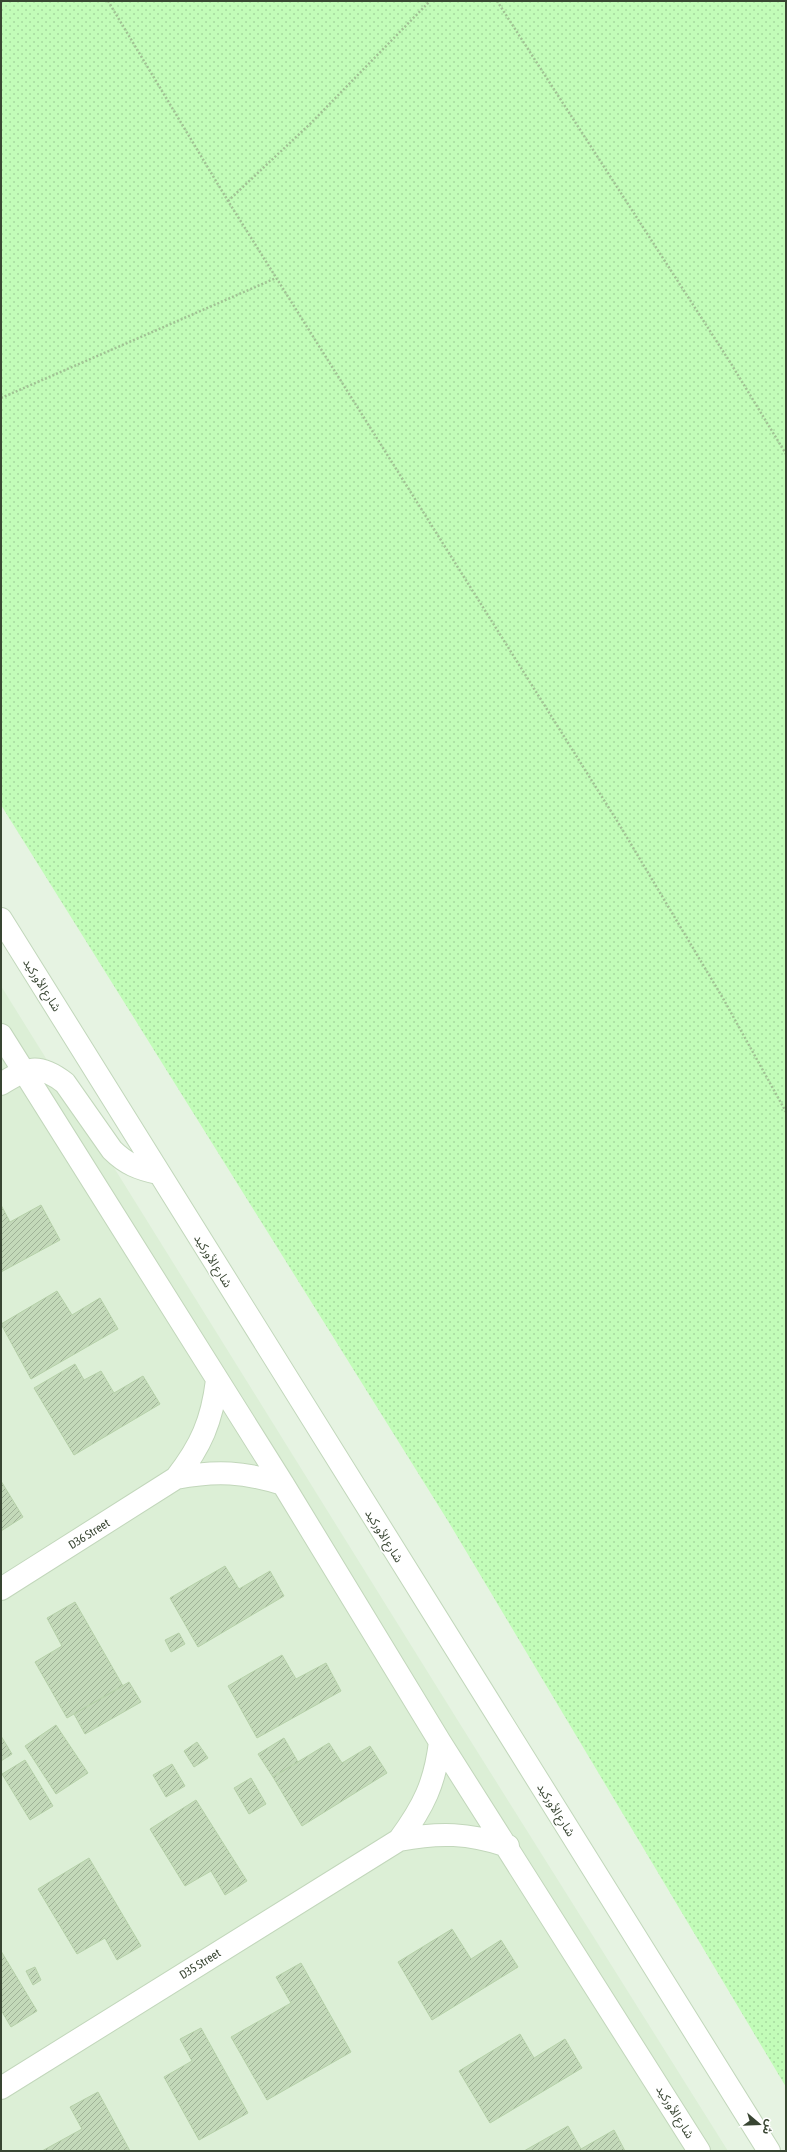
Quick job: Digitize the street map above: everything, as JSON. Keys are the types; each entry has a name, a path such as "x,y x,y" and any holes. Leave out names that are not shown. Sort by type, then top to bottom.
{"street":[{"name":"شارع الأوركيد","path":"1,919 769,2151"},
{"name":"شارع الأوركيد","path":"1,1035 283,1484 440,1742 508,1846 699,2151"},
{"path":"1,1084 23,1071 34,1069 56,1076 65,1083 112,1150 121,1159 142,1170 158,1173"},
{"name":"D36 Street","path":"1,1589 176,1478 193,1457 205,1433 214,1407 217,1380"},
{"name":"D36 Street","path":"176,1478 203,1473 230,1472 257,1476 283,1484"},
{"name":"D35 Street","path":"399,1840 415,1818 428,1794 437,1768 440,1742"},
{"name":"D35 Street","path":"1,2088 399,1840 426,1835 454,1834 482,1838 508,1846"},
{"path":"680,2151 684,2127"}],"path":[{"path":"108,1 228,201 618,824 724,1000 786,1112"},
{"path":"228,201 311,123 430,1"},
{"path":"497,1 730,362 786,454"},
{"path":"1,398 276,278"}],"shaded area":[{"path":"1,986 460,1724 728,2151 1,2151"}],"sand":[{"path":"1,1 786,1 786,2087 448,1521 1,805"}],"building":[{"path":"1,1205 10,1222 41,1205 60,1240 1,1272"},
{"path":"57,1291 72,1315 100,1298 118,1329 31,1379 1,1324"},
{"path":"75,1364 84,1380 101,1371 114,1393 143,1376 160,1404 74,1455 34,1388"},
{"path":"1,1481 23,1517 1,1531"},
{"path":"225,1566 239,1589 270,1571 284,1596 198,1647 170,1598"},
{"path":"75,1602 123,1686 67,1718 35,1662 62,1646 47,1618"},
{"path":"179,1633 185,1644 171,1652 165,1640"},
{"path":"282,1655 296,1679 326,1663 341,1691 257,1738 228,1686"},
{"path":"129,1682 141,1702 85,1734 74,1714"},
{"path":"56,1725 88,1773 56,1794 25,1746"},
{"path":"1,1736 12,1754 1,1761"},
{"path":"284,1738 298,1762 273,1777 258,1754"},
{"path":"197,1742 208,1758 194,1767 184,1751"},
{"path":"329,1743 342,1763 370,1746 387,1773 302,1826 273,1777"},
{"path":"25,1760 53,1806 30,1820 2,1774"},
{"path":"172,1764 185,1786 166,1797 153,1775"},
{"path":"251,1778 266,1804 249,1814 234,1788"},
{"path":"196,1800 247,1881 225,1895 211,1871 185,1886 150,1829"},
{"path":"89,1858 141,1946 117,1960 105,1938 77,1954 38,1889"},
{"path":"452,1929 471,1959 501,1940 518,1967 432,2020 398,1962"},
{"path":"1,1951 37,2011 11,2027 1,2010"},
{"path":"301,1963 351,2052 267,2100 231,2037 291,2003 276,1977"},
{"path":"35,1967 41,1980 33,1985 26,1971"},
{"path":"201,2028 248,2113 199,2140 164,2077 192,2061 180,2039"},
{"path":"520,2034 534,2058 565,2039 582,2068 490,2123 459,2071"},
{"path":"98,2092 130,2151 42,2151 82,2129 70,2107"},
{"path":"568,2126 581,2149 614,2130 625,2151 524,2151"}]}
